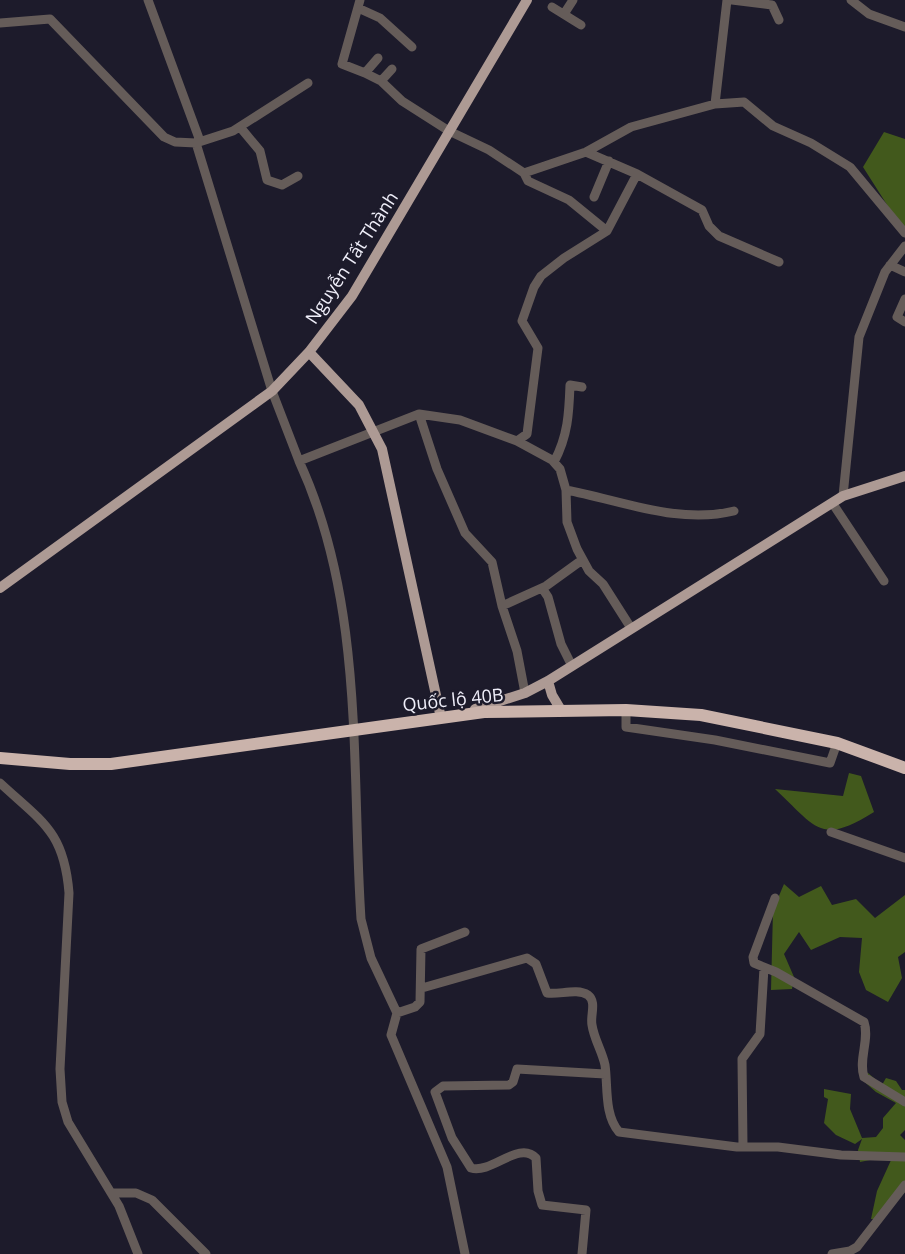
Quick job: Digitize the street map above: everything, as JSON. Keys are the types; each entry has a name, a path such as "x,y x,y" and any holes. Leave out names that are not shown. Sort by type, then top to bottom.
{"highway":[{"name":"Quốc lộ 40B","path":"0,758 70,764 111,764 484,712 626,710 701,715 837,742 905,768"}],"main road":[{"name":"Nguyễn Tất Thành","path":"0,588 272,391 309,352 340,314 370,268 527,0"},
{"path":"309,352 351,396 373,430 382,449 441,718 525,693 548,681 843,496 905,476"},
{"path":"548,681 552,695 561,710"}],"street":[{"path":"148,0 198,142 272,391 299,461 318,501 340,588 347,642 353,730 361,919 371,958 396,1013 391,1035 447,1167 465,1254"},
{"path":"564,14 573,0"},
{"path":"716,104 727,0"},
{"path":"732,0 772,5 779,20"},
{"path":"850,0 869,14 905,27"},
{"path":"412,48 380,18 359,4 342,64 381,81 402,101 449,131 489,150 524,173 528,181 569,200 608,231"},
{"path":"552,7 581,25"},
{"path":"0,23 50,19 164,137 175,142 198,142 220,136 240,127 308,83"},
{"path":"365,73 378,58"},
{"path":"381,81 392,69"},
{"path":"524,173 586,152 631,127 716,104 744,102 773,126 811,143 850,167 905,233"},
{"path":"240,127 260,151 267,180 282,184 298,176"},
{"path":"586,152 637,174 702,210 709,226 719,236 779,262"},
{"path":"594,197 609,161"},
{"path":"517,441 527,434 538,366 538,348 522,321 534,287 552,266 608,231 637,174"},
{"path":"843,496 859,337 890,265 905,246"},
{"path":"890,265 905,272"},
{"path":"905,299 897,317 905,322"},
{"path":"554,462 564,444 568,425 570,385 582,387"},
{"path":"299,461 418,414 460,420 517,441 554,462 560,469 566,490 567,522 582,560 603,584 631,628"},
{"path":"418,414 437,469 465,533 492,562 502,606 517,651 525,693"},
{"path":"566,490 621,504 692,515 713,515 734,511"},
{"path":"833,504 884,581"},
{"path":"502,606 542,588 582,560"},
{"path":"542,588 548,597 561,644 572,666"},
{"path":"626,710 626,727 715,740 830,763 837,742"},
{"path":"0,783 43,820 55,835 65,863 69,893 60,1092 68,1122 112,1193 138,1254"},
{"path":"831,832 905,858"},
{"path":"775,898 753,957 754,963 864,1022 864,1077 905,1102"},
{"path":"396,1013 418,1005 422,988 421,949 465,932"},
{"path":"422,988 505,963 530,958 536,964 547,993 578,992 592,999 592,1025 604,1065 614,1125 620,1132 724,1146 905,1157"},
{"path":"743,1146 742,1059 760,1034 764,968"},
{"path":"582,1254 586,1210 542,1205 538,1191 536,1158 532,1154 516,1154 489,1167 471,1168 452,1138 435,1092 442,1086 509,1085 513,1082 517,1068 605,1074"},
{"path":"832,1254 850,1251 857,1247 905,1185"},
{"path":"112,1193 136,1193 152,1200 206,1254"}],"green space":[{"path":"884,132 905,139 905,233 863,167"},
{"path":"849,773 861,776 874,812 842,828 830,830 820,828 810,822 775,789 843,796"},
{"path":"784,884 799,897 821,886 832,905 856,899 875,918 905,895 905,952 898,957 902,978 888,1002 866,990 859,972 862,938 840,937 811,950 799,932 784,954 794,977 792,989 771,990 773,910"},
{"path":"860,1073 868,1073 882,1085 886,1078 896,1081 902,1090 905,1090 905,1130 900,1135 905,1140 905,1153 860,1162 858,1150 862,1139 855,1144 836,1135 824,1123 828,1099 824,1097 824,1089 851,1094 850,1109 862,1138 876,1137 883,1128 883,1118 896,1103 876,1092 860,1078"},
{"path":"892,1158 905,1159 905,1192 881,1219 871,1219 877,1191"}]}
